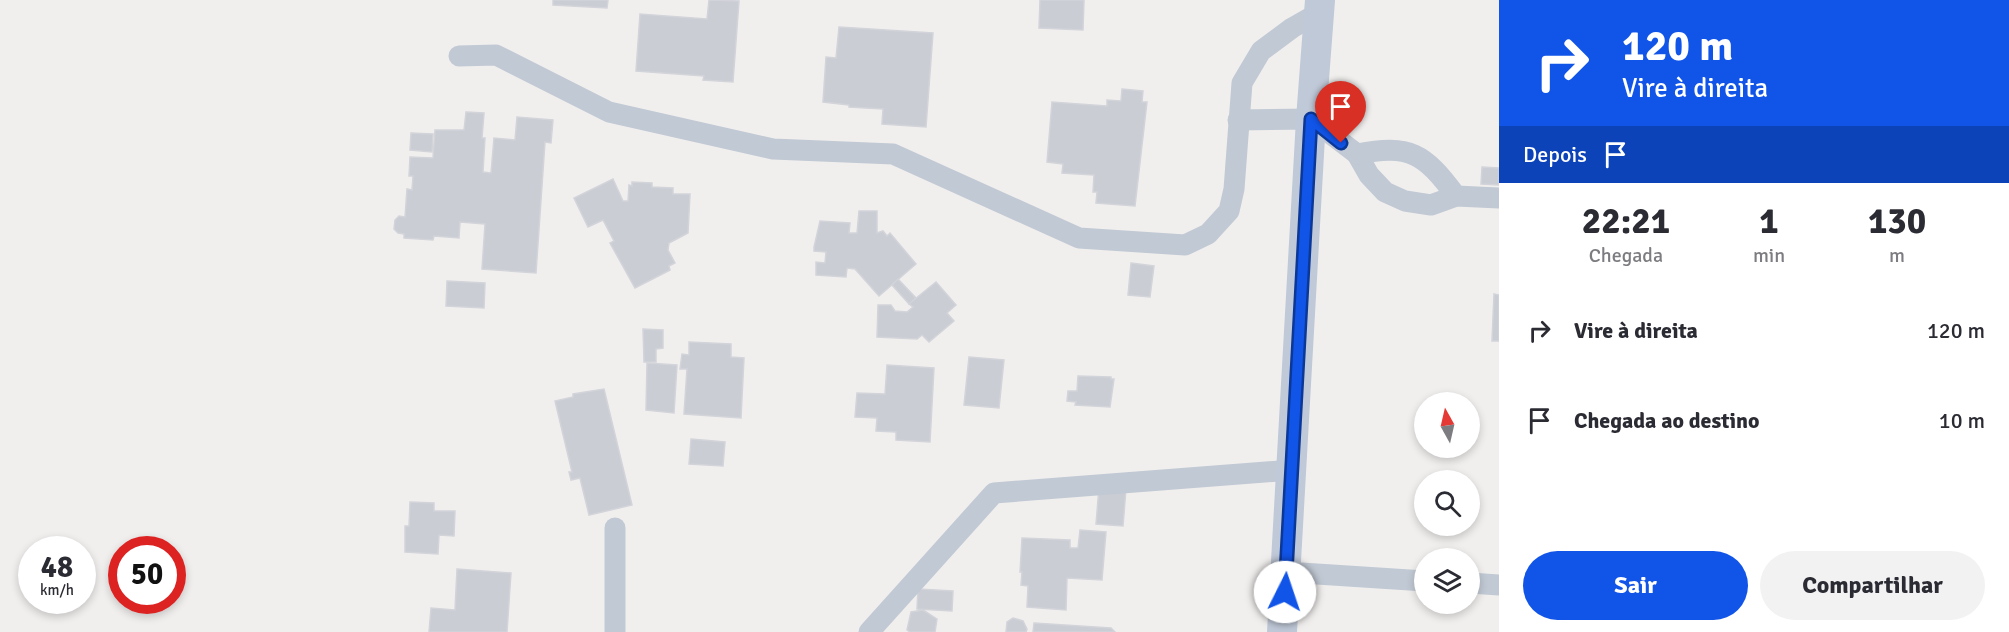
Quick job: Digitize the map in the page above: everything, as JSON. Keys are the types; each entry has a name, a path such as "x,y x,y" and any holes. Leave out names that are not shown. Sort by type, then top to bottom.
{"main road":[{"path":"1282,632 1311,119 1320,6"}],"street":[{"path":"459,56 496,55 609,112 773,149 892,154 1079,238 1185,245 1208,234 1229,211 1234,189 1242,83 1261,51 1320,6"},
{"path":"1238,120 1311,119 1357,154 1369,175 1385,192 1405,201 1431,205 1456,196 1499,198"},
{"path":"1357,154 1384,149 1404,151 1425,161 1456,196"},
{"path":"869,632 994,493 1292,470"},
{"path":"615,528 615,632"},
{"path":"1286,572 1414,579"},
{"path":"1480,584 1499,585"}],"building":[{"path":"553,0 608,0 607,8 553,5"},
{"path":"709,0 739,1 733,82 703,80 704,76 636,71 640,14 707,19"},
{"path":"1040,0 1084,0 1083,30 1039,28"},
{"path":"839,27 933,33 926,127 882,124 883,109 849,107 849,105 823,102 826,57 836,58"},
{"path":"1122,89 1143,91 1142,102 1147,102 1135,206 1096,203 1097,192 1093,192 1094,175 1062,173 1063,164 1047,162 1052,102 1107,106 1107,100 1121,101"},
{"path":"466,112 484,113 483,172 491,173 494,138 515,140 517,117 553,120 551,143 545,142 536,273 482,269 485,224 460,222 459,238 434,236 433,240 404,238 404,234 394,229 395,220 399,216 405,217 407,189 412,190 413,176 409,176 410,157 433,158 435,130 464,130"},
{"path":"411,133 433,134 432,152 410,150"},
{"path":"1482,167 1499,168 1499,185 1481,184"},
{"path":"613,179 623,201 628,201 629,185 632,186 632,182 652,183 652,187 673,188 673,194 690,194 688,233 669,243 668,250 675,263 669,266 670,270 635,288 610,243 614,241 603,220 588,227 574,198"},
{"path":"859,211 877,211 877,233 883,231 887,236 890,233 916,264 879,296 855,269 847,268 846,277 816,275 816,262 825,263 826,252 814,251 820,221 850,223 849,233 857,233"},
{"path":"1131,263 1154,266 1150,297 1128,295"},
{"path":"898,279 916,298 909,304 892,285"},
{"path":"447,281 485,283 484,308 446,306"},
{"path":"936,282 956,305 947,313 954,321 929,342 922,335 917,339 877,337 878,305 891,305 895,311 907,312 913,307 909,304"},
{"path":"1494,294 1499,295 1499,341 1492,341"},
{"path":"643,329 663,330 663,348 656,349 656,362 644,362"},
{"path":"689,342 731,344 731,357 744,358 741,418 684,414 687,369 680,369 682,354 689,355"},
{"path":"969,357 1004,360 999,408 964,405"},
{"path":"647,363 677,365 674,413 646,410"},
{"path":"887,365 934,368 930,442 896,440 896,432 876,431 877,418 855,417 857,393 885,394"},
{"path":"1078,376 1114,379 1110,407 1075,405 1076,402 1067,401 1068,391 1077,391"},
{"path":"604,389 632,505 589,515 580,478 571,480 569,472 572,472 555,401 573,397 573,394"},
{"path":"691,439 725,442 723,466 689,464"},
{"path":"1099,487 1126,489 1123,526 1096,524"},
{"path":"410,502 434,503 434,511 455,511 454,536 439,535 438,554 405,552 405,526 409,526"},
{"path":"1080,530 1106,532 1102,580 1067,578 1066,610 1027,607 1028,586 1021,585 1022,572 1020,572 1022,538 1070,540 1070,548 1078,548"},
{"path":"457,569 511,573 507,632 429,632 431,608 455,610"},
{"path":"918,589 953,591 952,611 917,609"},
{"path":"923,610 937,619 935,632 907,630 911,612"},
{"path":"1013,618 1023,621 1026,632 1006,632 1007,622"},
{"path":"1034,623 1111,628 1115,632 1033,632"}],"route":[{"path":"1285,592 1311,119 1341,143"}]}
